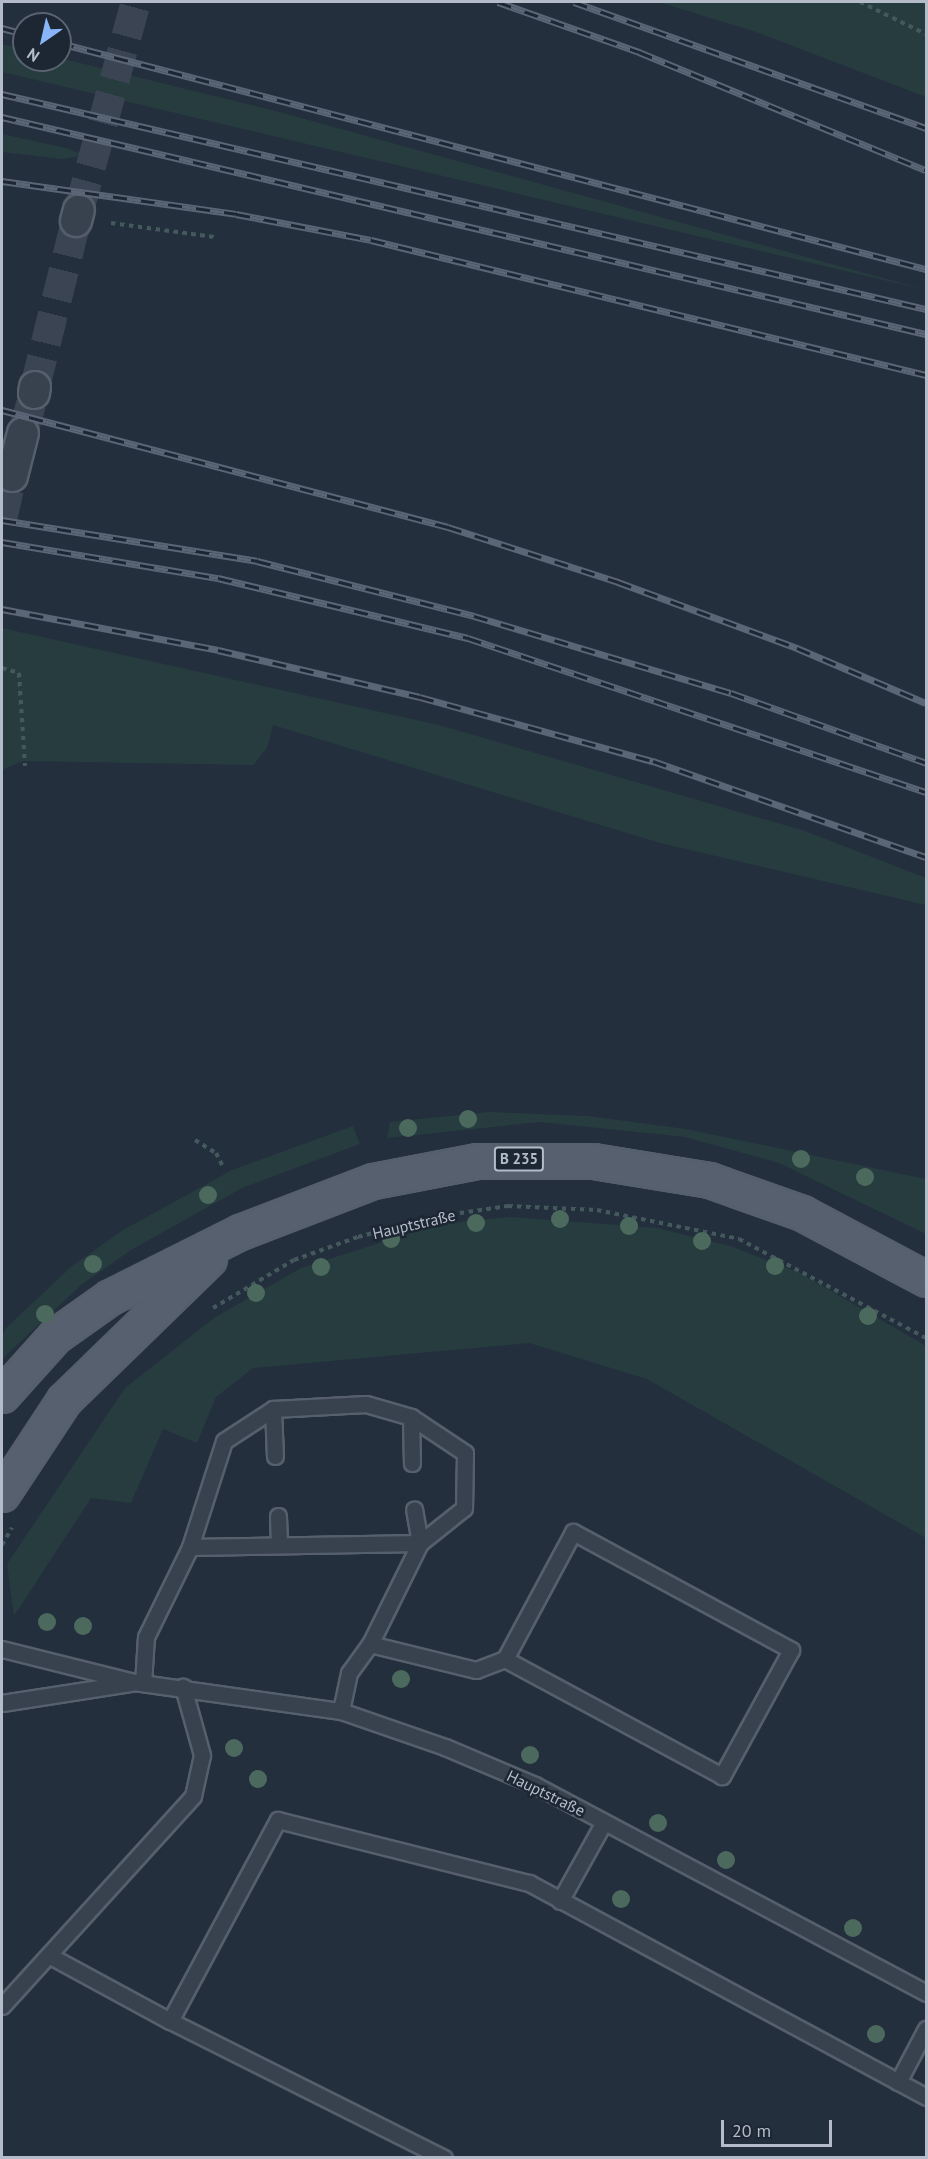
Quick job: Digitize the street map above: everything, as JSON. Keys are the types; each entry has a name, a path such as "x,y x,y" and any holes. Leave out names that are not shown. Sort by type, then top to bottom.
{"main road":[{"name":"B 235","path":"2,1395 55,1336 110,1297 240,1232 312,1200 421,1169 477,1161 593,1161 650,1168 766,1198 927,1279"},
{"name":"B 235","path":"9,1507 36,1439 97,1363 240,1232"}],"street":[{"path":"12,476 23,433"}],"lane":[{"path":"139,1683 146,1637 190,1547 224,1441 273,1408 366,1404 411,1417 465,1454 464,1508 420,1543 370,1644 349,1673 341,1711"},
{"path":"273,1408 275,1456"},
{"path":"411,1417 412,1463"},
{"path":"414,1510 420,1543"},
{"path":"278,1516 279,1544"},
{"path":"370,1644 476,1670 504,1659 573,1532 791,1650 722,1776 504,1659"},
{"path":"190,1547 420,1543"},
{"name":"Hauptstraße","path":"2,1649 139,1683 183,1687 341,1711 455,1751 604,1821 927,1993"},
{"name":"Hauptstraße","path":"2,1703 139,1683"},
{"path":"2,2006 52,1957 199,1783 202,1755 183,1687"},
{"path":"170,2021 278,1820 529,1883 927,2097"},
{"path":"560,1901 604,1821"},
{"path":"52,1957 170,2021 444,2157"},
{"path":"898,2082 927,2029"}],"path":[{"path":"860,2 927,34"},
{"path":"107,222 214,237"},
{"path":"2,668 19,673 25,766"},
{"path":"195,1140 216,1153 223,1167"},
{"name":"Hauptstraße","path":"204,1313 294,1260 433,1217 508,1206 597,1210 739,1239 927,1338"},
{"path":"2,1545 9,1507"}],"green space":[{"path":"659,2 926,2 926,97 759,33"},
{"path":"2,44 12,46 12,72 72,72 72,61 283,113 926,290 2,72"},
{"path":"2,134 66,148 85,155 63,159 2,152"},
{"path":"2,628 439,725 805,831 926,878 926,905 660,843 273,725 267,748 253,765 23,761 2,770"},
{"path":"489,1112 588,1116 686,1129 926,1179 926,1234 779,1163 685,1137 540,1122 387,1138 390,1122"},
{"path":"353,1126 360,1144 242,1188 131,1250 81,1285 2,1359 2,1335 7,1327 72,1266 123,1230 232,1170"},
{"path":"510,1217 657,1228 730,1246 800,1273 926,1346 926,1538 647,1379 529,1343 253,1368 216,1397 197,1443 163,1429 131,1503 91,1498 14,1616 7,1564 125,1388 214,1318 301,1268 439,1224"}],"tunnel":[{"path":"79,210 136,2"},
{"path":"35,387 76,221"},
{"path":"23,433 34,393"},
{"path":"2,519 12,476"}],"railway":[{"path":"498,2 639,52 926,170"},
{"path":"574,2 926,128"},
{"path":"2,28 12,31"},
{"path":"72,46 926,269"},
{"path":"2,94 926,309"},
{"path":"2,117 926,334"},
{"path":"2,181 236,214 371,240 926,375"},
{"path":"2,410 448,527 618,582 797,648 926,703"},
{"path":"2,520 257,561 474,616 731,693 926,763"},
{"path":"2,542 218,578 468,638 926,792"},
{"path":"2,609 218,650 420,697 653,761 926,857"}]}
